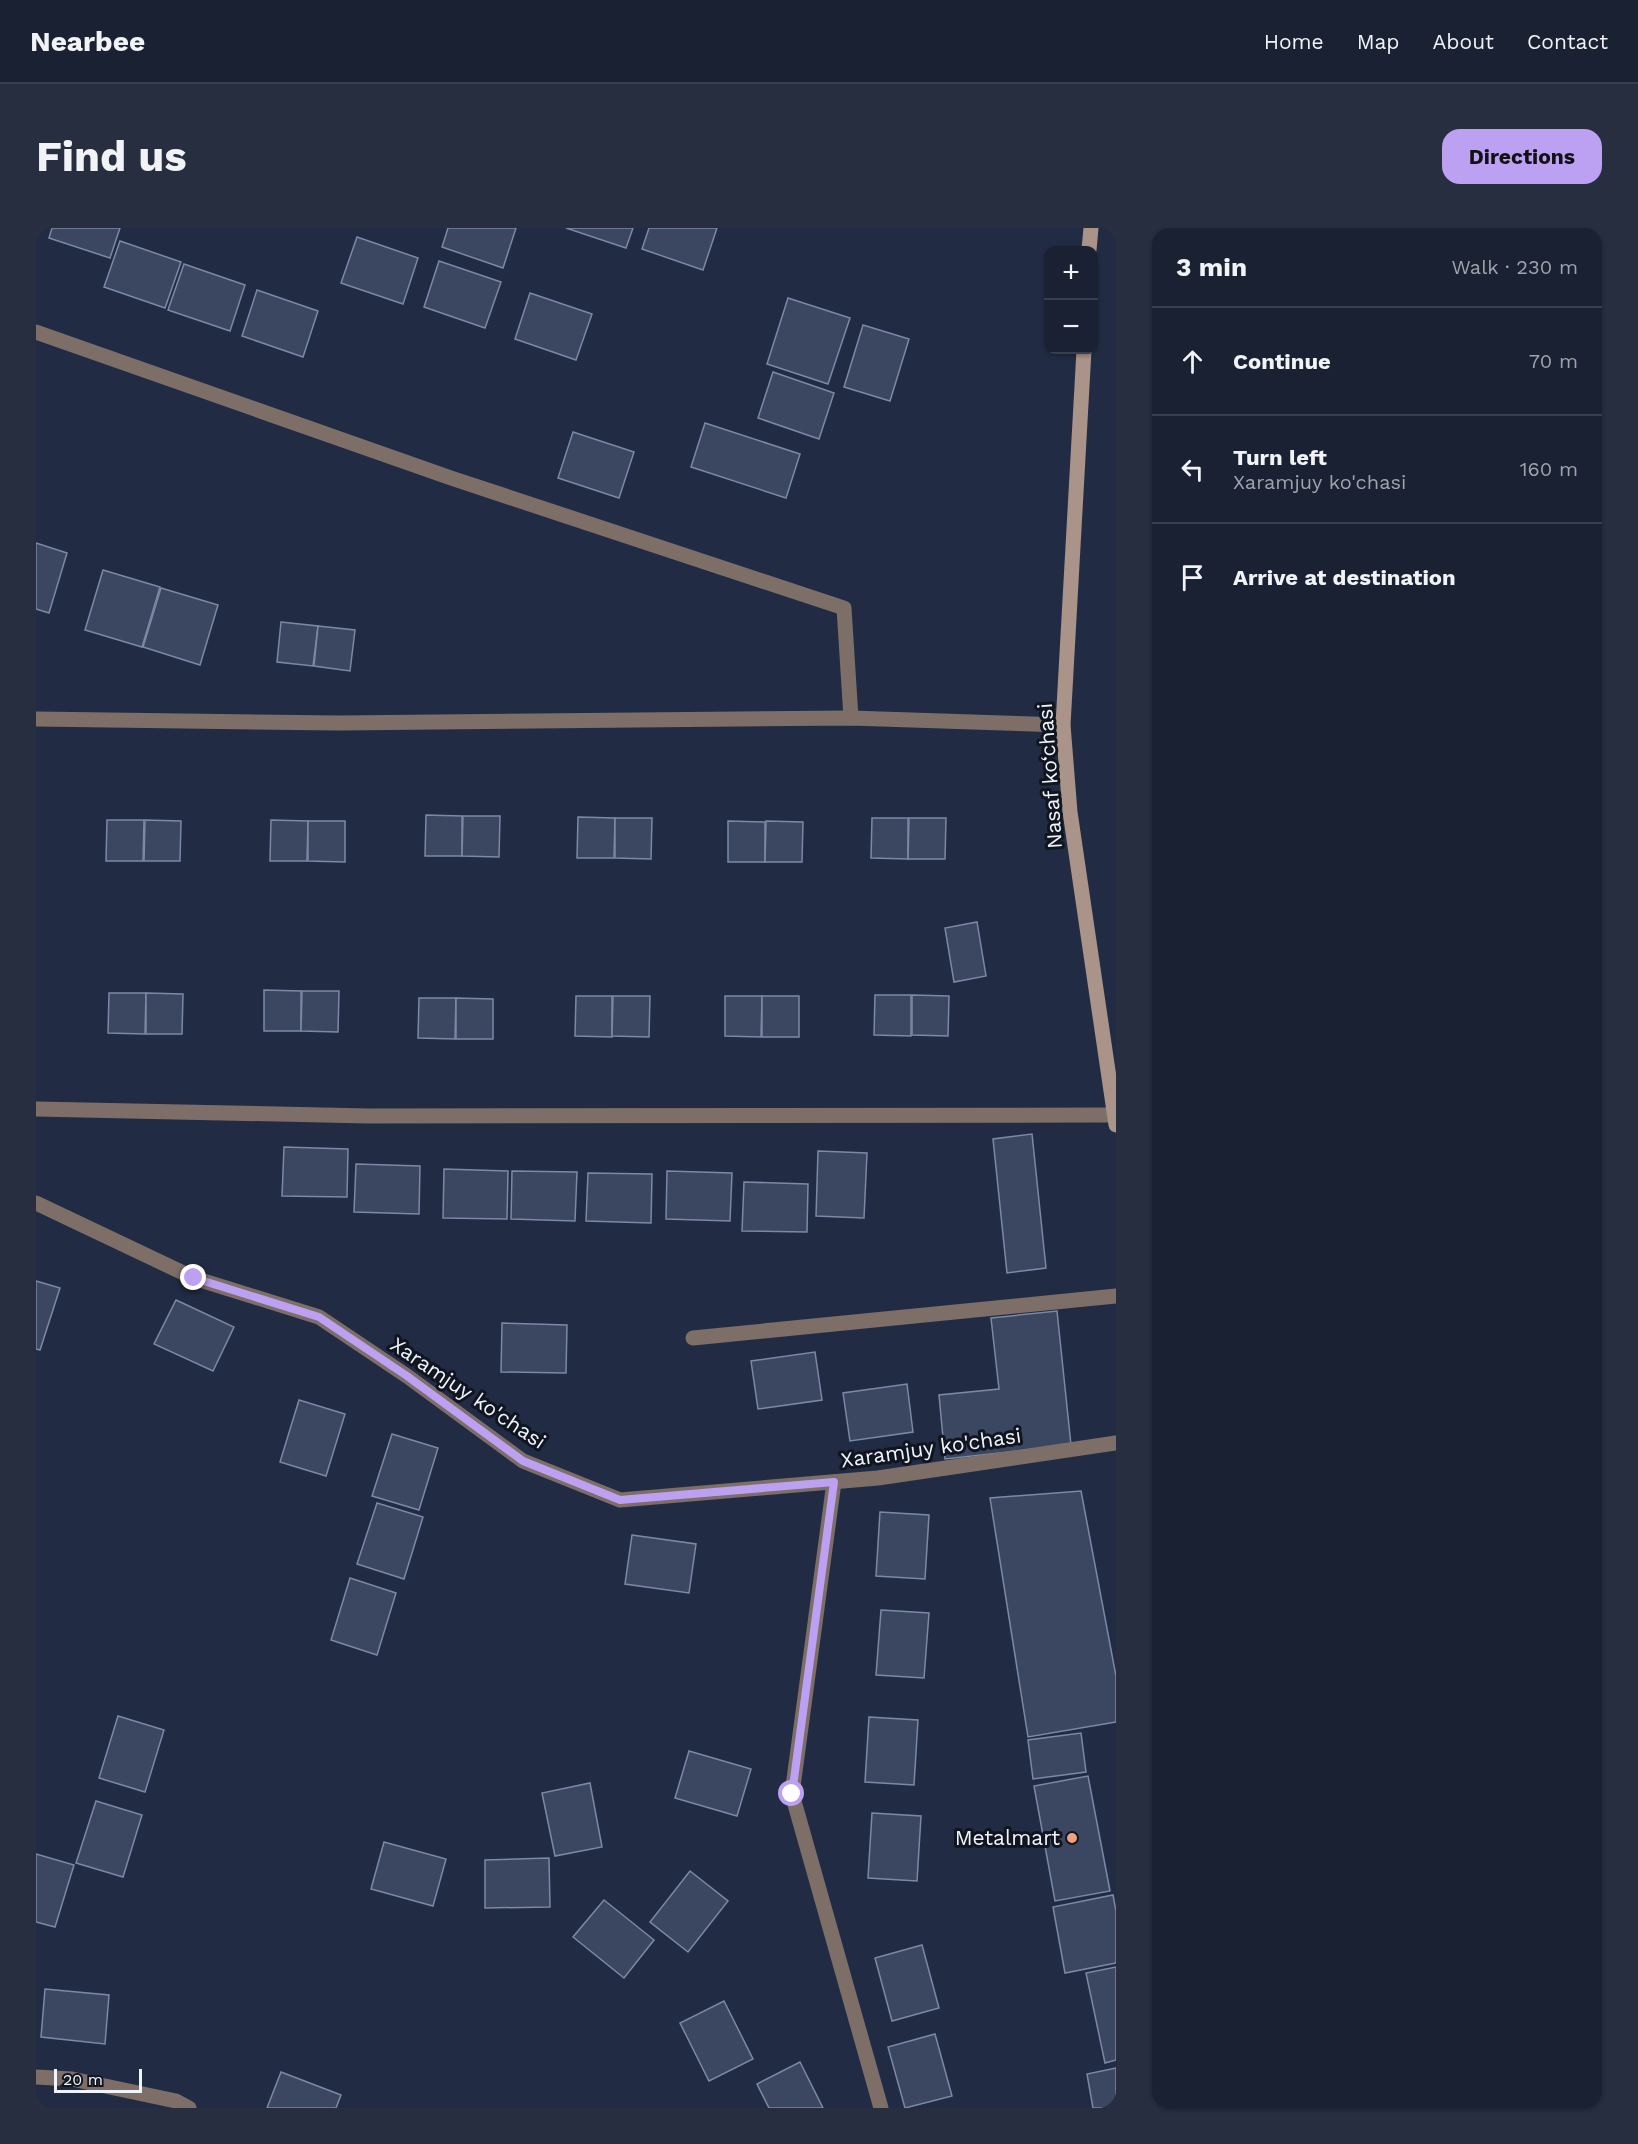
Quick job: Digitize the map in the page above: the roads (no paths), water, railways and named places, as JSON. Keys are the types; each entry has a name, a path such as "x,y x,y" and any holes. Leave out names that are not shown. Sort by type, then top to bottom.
{"main road":[{"path":"1089,246 1091,228"},
{"name":"Nasaf ko‘chasi","path":"1084,354 1063,725 1070,812 1115,1120"}],"street":[{"path":"36,332 451,478 844,608 851,717"},
{"path":"36,719 339,723 851,717 1063,725"},
{"path":"36,1109 369,1116 1115,1120"},
{"name":"Xaramjuy ko'chasi","path":"36,1203 194,1278 319,1317 407,1376 523,1461 620,1500 878,1478 1116,1443"},
{"path":"693,1338 1116,1296"},
{"path":"834,1482 792,1794 881,2108"},
{"path":"36,2077 72,2079 176,2101 189,2108"}],"place":[{"name":"Metalmart","path":"1072,1838"}]}
